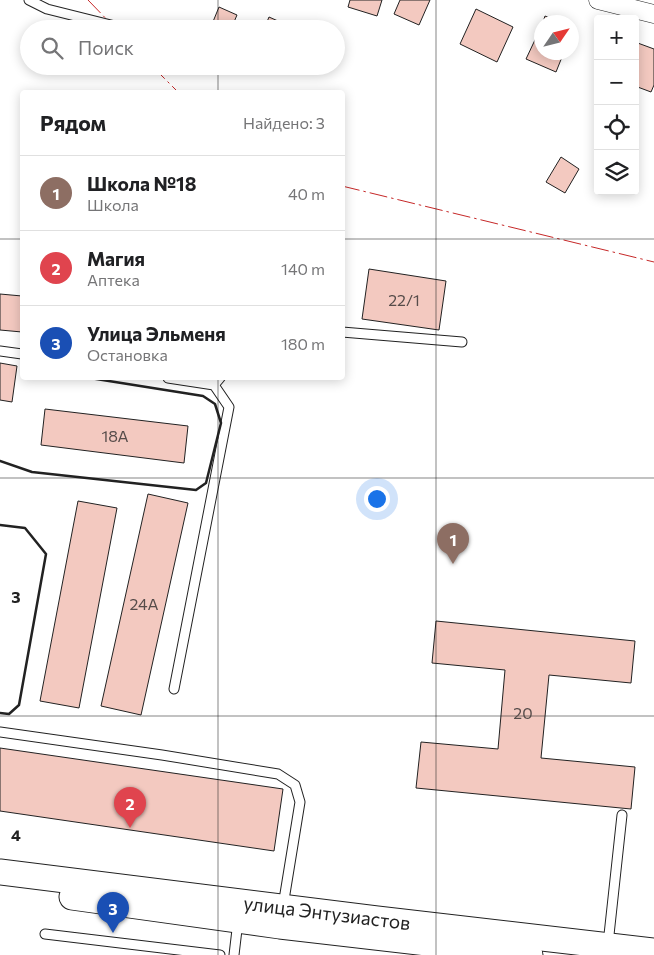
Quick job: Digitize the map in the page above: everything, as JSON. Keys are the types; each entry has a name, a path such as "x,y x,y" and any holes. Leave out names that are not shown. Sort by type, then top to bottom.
{"main road":[{"name":"улица Энтузиастов","path":"0,872 239,911 530,955"},
{"name":"улица Энтузиастов","path":"0,888 239,911"},
{"name":"улица Энтузиастов","path":"282,917 654,951"}],"street":[{"path":"598,0 654,14"}],"lane":[{"path":"30,0 47,10 89,20"},
{"path":"345,332 462,342"},
{"path":"0,351 20,354"},
{"path":"174,689 229,407 214,385 181,380"},
{"path":"214,385 218,380"},
{"path":"0,732 278,774 295,785 300,802 282,917"},
{"path":"608,946 622,815"},
{"path":"234,955 239,911"},
{"path":"45,934 220,955"}],"building":[{"path":"350,0 382,0 377,16 348,7"},
{"path":"400,0 430,0 419,25 394,14"},
{"path":"219,7 237,15 235,20 214,20"},
{"path":"476,9 513,27 497,62 460,44"},
{"path":"534,42 534,60 561,60 556,72 526,59"},
{"path":"639,43 654,49 654,85 651,92 639,88"},
{"path":"561,157 579,169 565,193 546,182"},
{"path":"369,269 446,281 439,330 362,319"},
{"path":"0,294 20,296 20,332 0,330"},
{"path":"0,363 17,366 12,402 0,400"},
{"path":"45,409 188,426 184,463 41,445"},
{"path":"148,494 188,503 141,715 101,706"},
{"path":"78,501 117,508 79,708 40,701"},
{"path":"436,621 635,641 631,683 549,675 541,758 635,767 631,809 416,788 421,742 498,749 505,670 432,663"},
{"path":"0,748 283,789 274,851 0,811"}],"wall":[{"path":"0,461 32,472 196,490 206,483 221,423 215,404 203,396 103,380"},
{"path":"0,525 25,528 46,554 19,705 9,714 0,713"}],"power":[{"path":"88,0 107,20"},
{"path":"161,75 176,90"},
{"path":"345,187 654,262"}],"place":[{"name":"Школа №18","path":"453,564"},
{"name":"Магия","path":"130,828"},
{"name":"Улица Эльменя","path":"113,933"}]}
